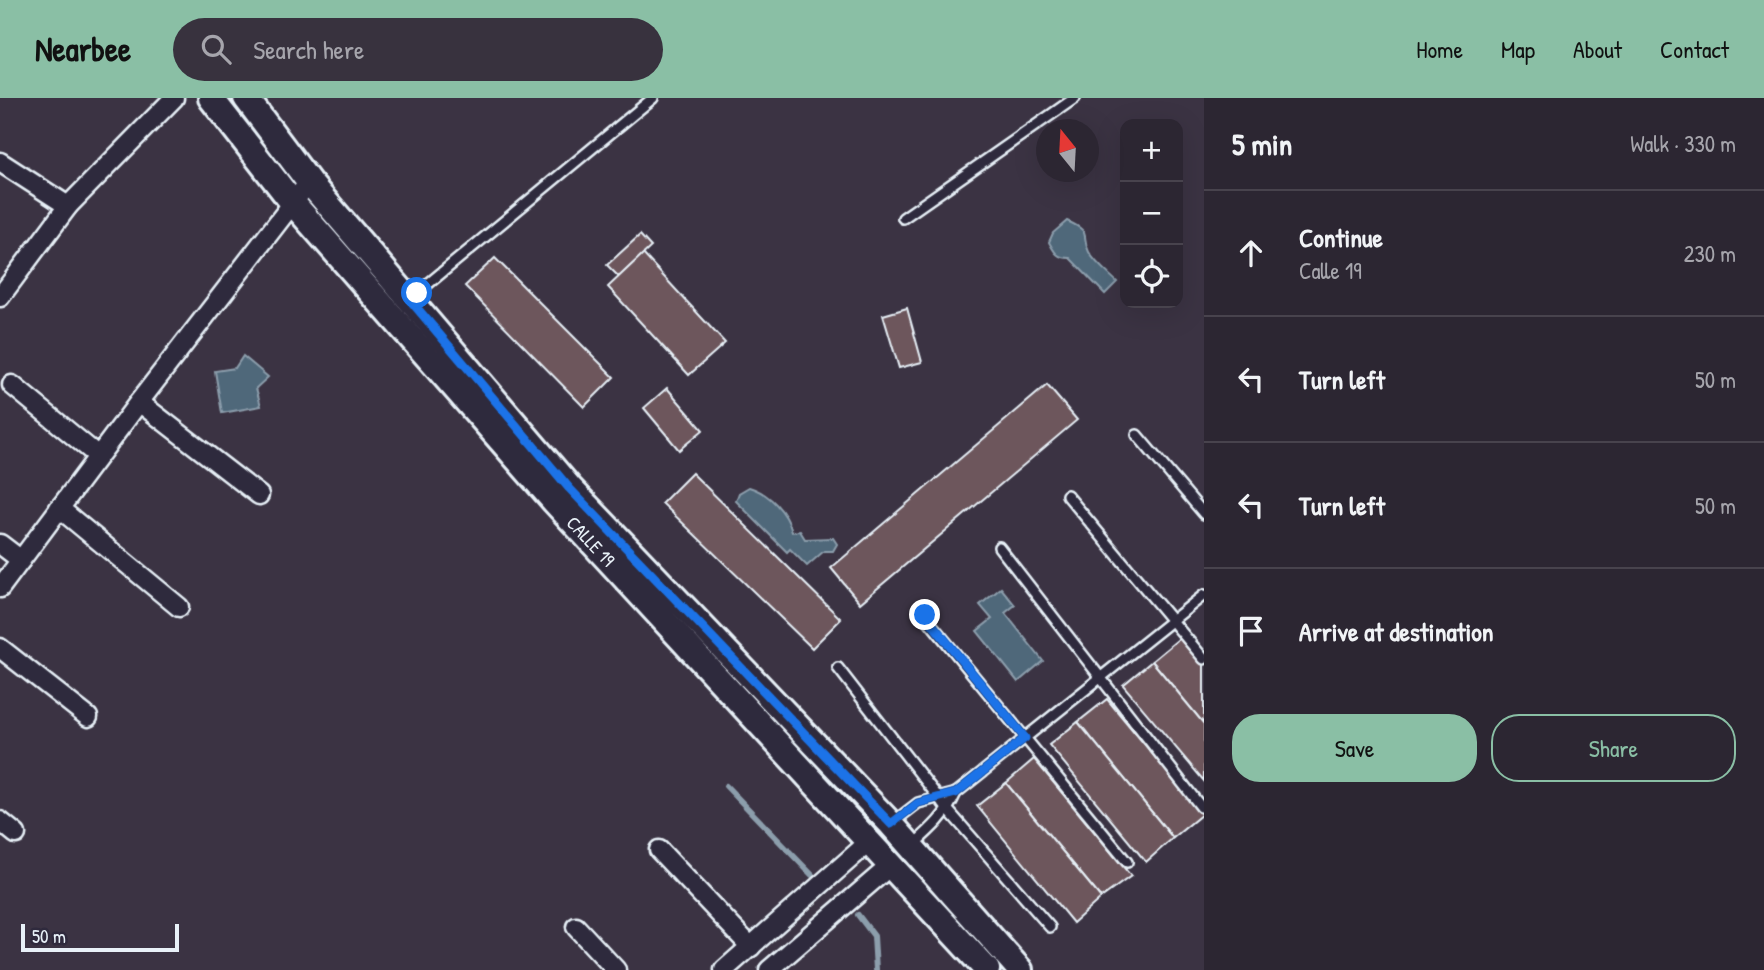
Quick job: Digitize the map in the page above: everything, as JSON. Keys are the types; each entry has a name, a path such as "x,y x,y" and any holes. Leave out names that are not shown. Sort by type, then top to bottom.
{"street":[{"path":"0,297 68,205 174,98"},
{"name":"CALLE 19","path":"211,98 292,202 402,309"},
{"name":"CALLE 19","path":"246,98 402,309 890,866 987,970"},
{"path":"0,162 68,205"},
{"path":"0,588 309,182"},
{"path":"12,385 98,456"},
{"path":"139,402 259,495"},
{"name":"CALLE 19","path":"570,503 891,824 1020,970"},
{"path":"59,508 179,607"},
{"path":"0,544 21,560"},
{"path":"0,648 88,717"},
{"path":"0,821 16,834"},
{"path":"724,970 891,824"},
{"path":"771,970 911,847"},
{"path":"659,850 751,947"},
{"path":"576,927 617,970"}],"lane":[{"path":"402,309 417,293 653,98"},
{"path":"903,218 1075,98"},
{"path":"1137,435 1204,513"},
{"path":"1067,495 1204,659"},
{"path":"999,547 1201,807"},
{"path":"911,847 936,825 948,810 956,793 1204,595"},
{"path":"925,615 1127,862"},
{"path":"838,668 948,810 1049,927"},
{"path":"891,824 918,803 956,793"}],"water":[{"path":"1067,221 1081,229 1092,256 1117,282 1105,294 1070,258 1057,254 1049,242 1053,233"},
{"path":"243,356 268,377 256,388 261,406 222,413 215,371 235,368"},
{"path":"749,487 776,504 786,517 792,532 800,531 805,539 833,538 837,544 833,551 824,551 807,566 790,549 787,552 736,501 739,493"},
{"path":"1001,588 1015,605 1005,613 1043,661 1018,682 977,631 992,619 980,605"}],"building":[{"path":"640,235 651,247 619,277 607,265"},
{"path":"643,254 725,343 689,375 608,287"},
{"path":"495,258 614,377 584,407 465,286"},
{"path":"907,308 922,362 899,368 883,315"},
{"path":"1047,385 1077,420 860,603 831,568"},
{"path":"667,388 703,430 679,450 644,408"},
{"path":"692,473 841,619 812,648 662,503"},
{"path":"1181,637 1204,665 1204,724 1152,661"},
{"path":"1152,661 1204,724 1204,781 1123,685"},
{"path":"1107,699 1202,814 1173,838 1078,722"},
{"path":"1078,722 1173,838 1146,862 1049,745"},
{"path":"1034,759 1131,876 1101,898 1006,783"},
{"path":"1006,783 1101,898 1073,923 977,806"}],"waterway":[{"path":"726,786 812,875"},
{"path":"858,915 874,936 876,970"}],"route":[{"path":"417,293 411,301 569,488 891,824 918,803 956,793 1025,738 925,615"}]}
